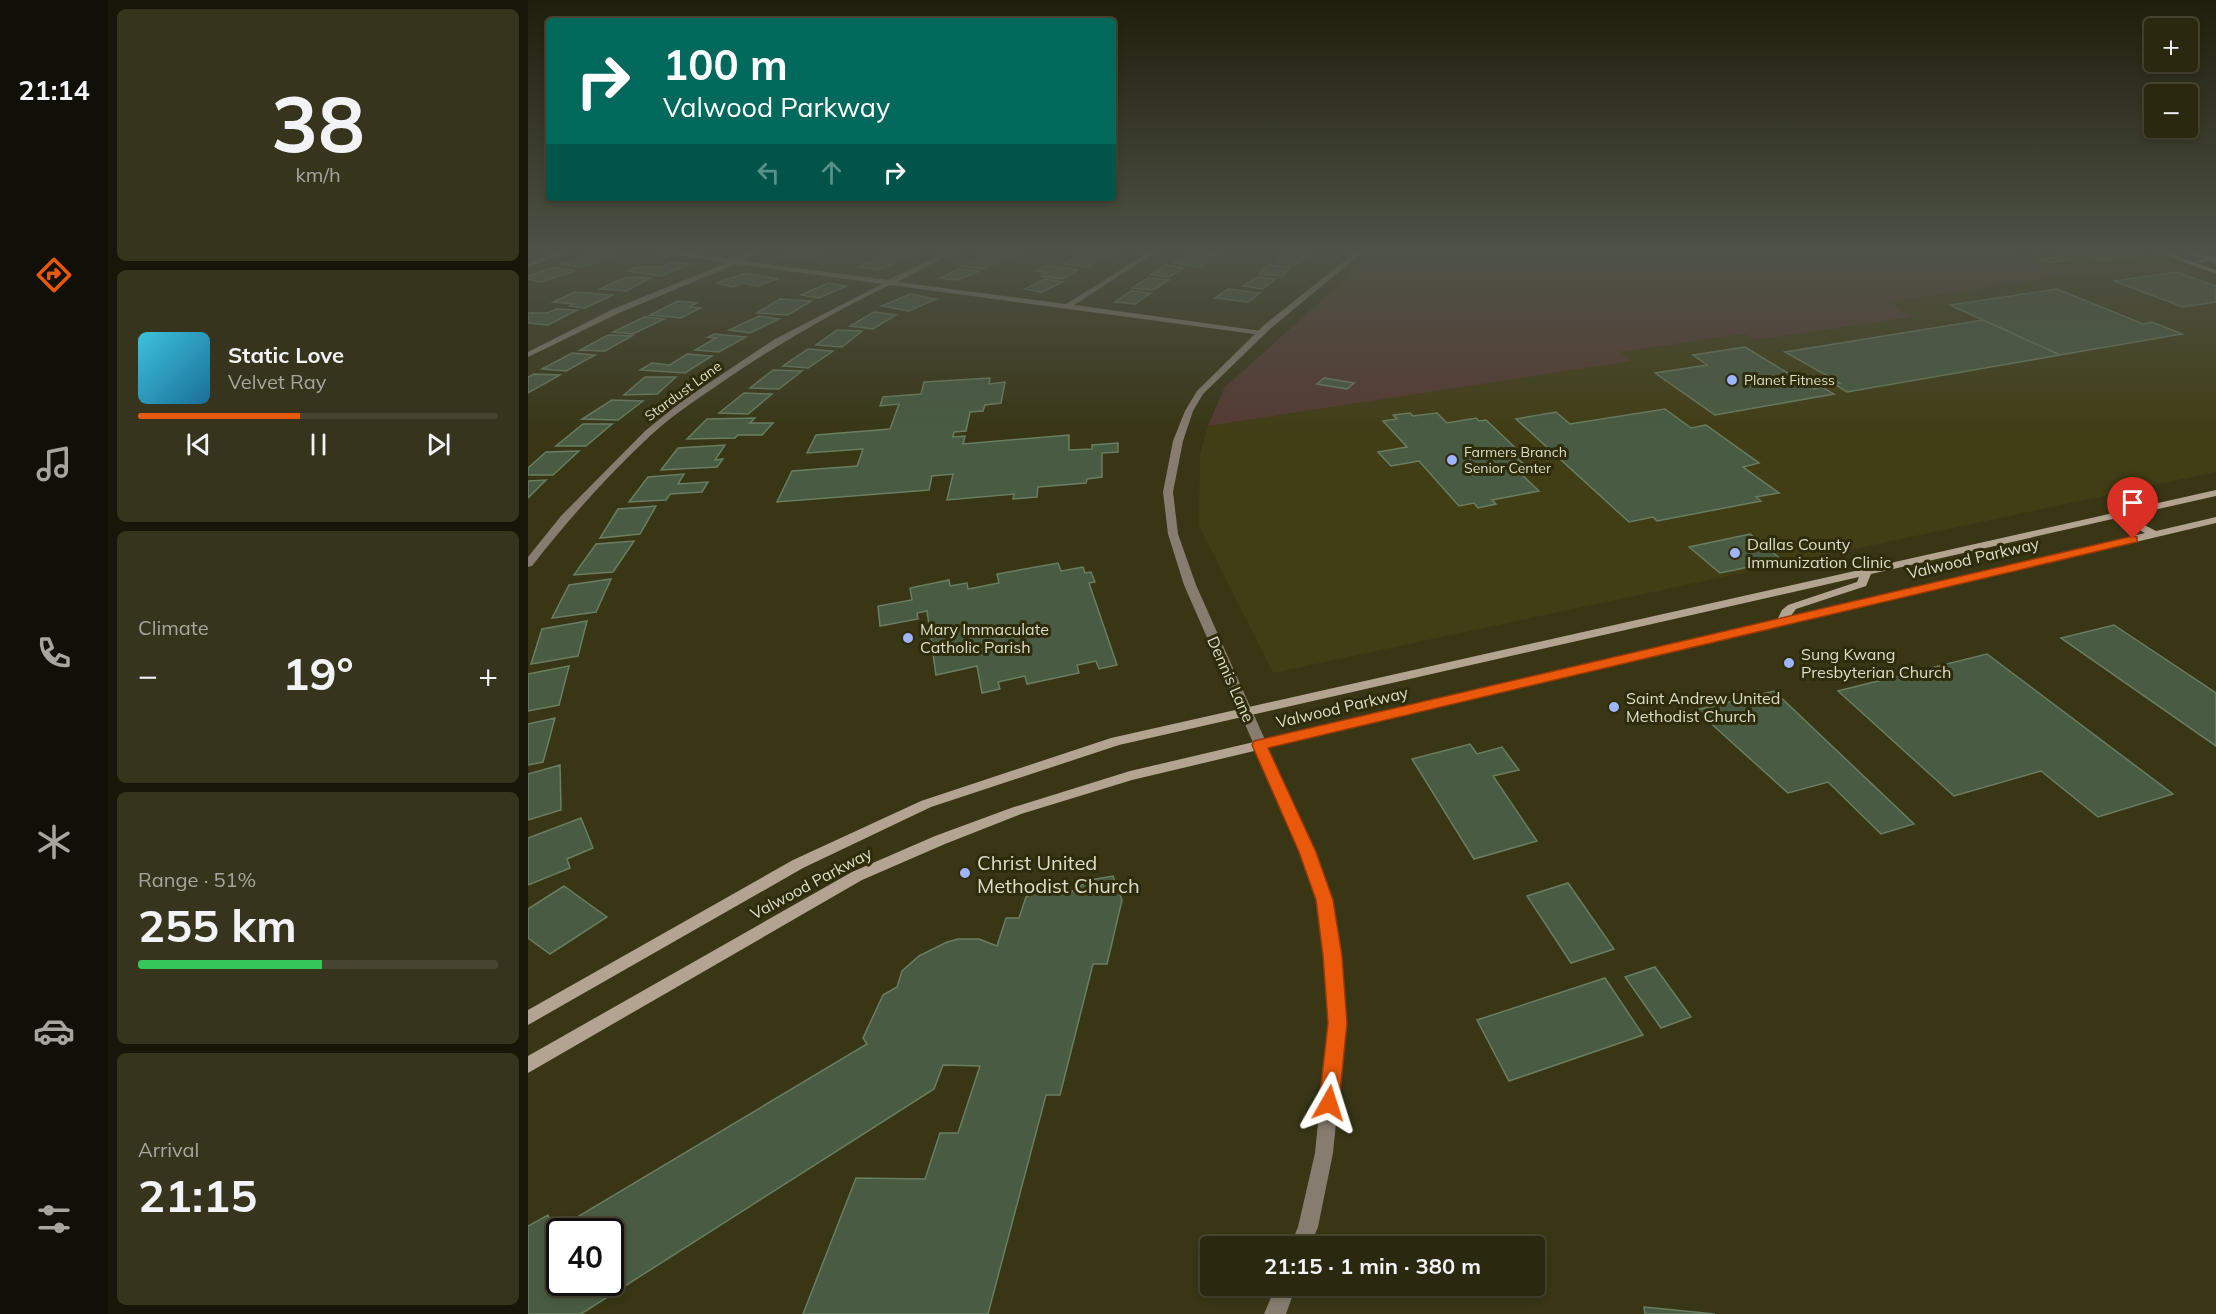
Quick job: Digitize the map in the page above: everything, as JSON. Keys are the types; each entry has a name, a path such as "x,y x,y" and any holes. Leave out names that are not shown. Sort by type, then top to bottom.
{"main road":[{"name":"Valwood Parkway","path":"528,1018 798,864 926,804 1116,741 2216,493"},
{"path":"2118,515 2154,534"},
{"name":"Valwood Parkway","path":"528,1065 857,876 940,840 1016,811 1130,776 2216,520"},
{"path":"1782,621 1786,612 1792,607 1862,584 1867,571"}],"street":[{"path":"528,355 613,312"},
{"name":"Stardust Lane","path":"528,564 565,518 648,433 685,403 778,341 831,312"},
{"path":"1113,312 1262,333"},
{"name":"Dennis Lane","path":"1287,312 1209,383 1189,411 1172,460 1168,492 1173,534 1190,585 1317,875 1325,900 1333,956 1337,1023 1324,1153 1304,1236"},
{"path":"1275,1314 1282,1296"}],"shaded area":[{"path":"1308,312 1905,312 1912,317 1756,340 1744,334 1620,352 1631,361 1208,426 1225,387"},
{"path":"1903,312 2216,312 2216,472 1273,673 1199,526 1200,454 1208,426 1630,361 1619,352 1744,334 1756,340 1910,317"}],"building":[{"path":"573,312 548,325 528,323 528,313"},
{"path":"655,312 692,312 681,318 650,315"},
{"path":"758,312 792,312 788,315"},
{"path":"873,312 896,315 873,329 850,326"},
{"path":"1966,312 2114,312 2143,324 2152,322 2182,334 2060,355"},
{"path":"759,316 779,319 750,333 729,330"},
{"path":"644,317 664,319 633,334 613,332"},
{"path":"1983,320 2060,355 1847,392 1834,384 1840,383 1785,352"},
{"path":"837,330 862,331 842,347 816,345"},
{"path":"714,334 746,337 719,352 695,350 716,338 708,337"},
{"path":"608,335 632,336 605,351 580,350"},
{"name":"Planet Fitness","path":"1745,347 1814,389 1822,387 1834,394 1715,415 1655,373 1707,365 1693,355"},
{"path":"808,349 833,351 808,368 783,366"},
{"path":"572,353 595,355 566,371 542,369"},
{"path":"687,354 712,356 685,373 640,370 652,363 670,365"},
{"path":"773,370 802,371 779,389 750,388"},
{"path":"534,374 560,375 528,393 528,377"},
{"path":"645,377 676,377 657,394 624,395"},
{"path":"990,378 989,384 1005,382 1001,403 985,405 983,411 970,412 966,431 954,432 953,437 965,436 963,444 1069,435 1069,450 1092,449 1092,445 1118,443 1118,452 1102,453 1102,477 1087,479 1086,483 1038,487 1037,497 1013,499 1014,494 947,500 953,474 932,476 929,490 777,502 792,471 857,466 863,449 807,453 816,435 890,429 899,404 880,406 883,397 921,394 924,382"},
{"path":"1324,378 1354,383 1347,389 1317,384"},
{"path":"744,393 772,394 748,414 719,413"},
{"path":"612,400 643,401 618,420 582,419"},
{"path":"1665,409 1691,428 1706,425 1759,463 1743,467 1779,493 1756,497 1761,501 1657,521 1653,517 1629,522 1516,419 1556,412 1570,424"},
{"name":"Farmers Branch Senior Center","path":"1410,413 1413,416 1437,413 1447,423 1476,418 1479,421 1486,420 1525,457 1517,458 1527,467 1522,468 1526,473 1521,474 1539,491 1492,500 1496,504 1478,508 1474,503 1459,506 1419,461 1391,466 1378,452 1407,447 1383,421 1397,419 1393,415"},
{"path":"755,418 750,423 773,423 762,435 687,439 707,419"},
{"path":"583,424 612,424 586,446 556,446"},
{"path":"725,445 715,460 723,459 717,467 661,470 678,448"},
{"path":"579,451 553,475 528,475 528,468 546,452"},
{"path":"684,474 678,484 708,482 702,492 670,494 666,500 629,502 648,477"},
{"path":"546,480 528,498 528,481"},
{"path":"656,506 640,534 600,538 618,509"},
{"name":"Dallas County Immunization Clinic","path":"1750,534 1782,560 1720,573 1689,547"},
{"path":"634,541 613,572 574,575 596,544"},
{"path":"1058,563 1061,571 1083,567 1085,573 1091,572 1095,582 1089,583 1117,665 1099,669 1096,661 1077,665 1079,673 1027,684 1025,676 998,682 1000,689 982,693 977,666 936,675 927,611 917,613 918,619 880,626 878,606 912,600 910,588 949,580 950,586 967,583 968,589 999,583 997,574"},
{"path":"611,579 596,612 552,618 569,585"},
{"path":"587,621 578,656 531,664 542,629"},
{"path":"2114,625 2216,693 2216,746 2061,638"},
{"path":"1987,654 2173,794 2098,817 2041,771 1954,796 1838,691"},
{"path":"569,666 559,705 528,711 528,674"},
{"path":"1774,691 1914,824 1881,834 1828,782 1788,793 1696,710"},
{"path":"555,718 543,762 528,765 528,724"},
{"path":"1470,744 1477,754 1502,747 1519,770 1493,776 1537,841 1474,859 1412,759"},
{"path":"560,765 561,810 528,820 528,774"},
{"path":"581,818 593,848 567,859 570,868 528,885 528,838"},
{"path":"1113,876 1122,900 1107,964 1093,964 1060,1095 1046,1095 988,1314 803,1314 856,1178 925,1179 940,1133 958,1133 980,1066 943,1065 934,1089 624,1287 624,1218 576,1218 867,1044 863,1038 883,995 897,987 902,971 919,956 958,939 979,939 997,946 1006,918 1019,918 1026,897 1036,891 1071,892 1090,880"},
{"path":"1568,883 1614,949 1571,963 1527,896"},
{"path":"564,886 607,917 550,954 528,938 528,909"},
{"path":"1655,967 1691,1017 1661,1028 1625,977"},
{"path":"1605,978 1643,1035 1509,1081 1477,1020"},
{"path":"548,1215 549,1218 546,1218 546,1296 609,1296 581,1314 528,1314 528,1226"},
{"path":"1644,1307 1715,1314 1645,1314"}],"place":[{"name":"Planet Fitness","path":"1732,380"},
{"name":"Farmers Branch Senior Center","path":"1452,460"},
{"name":"Dallas County Immunization Clinic","path":"1735,553"},
{"name":"Mary Immaculate Catholic Parish","path":"908,638"},
{"name":"Sung Kwang Presbyterian Church","path":"1789,663"},
{"name":"Saint Andrew United Methodist Church","path":"1614,707"},
{"name":"Christ United Methodist Church","path":"965,873"}],"route":[{"path":"1329,1103 1337,1023 1333,956 1325,900 1308,852 1259,745 2133,539"}]}
